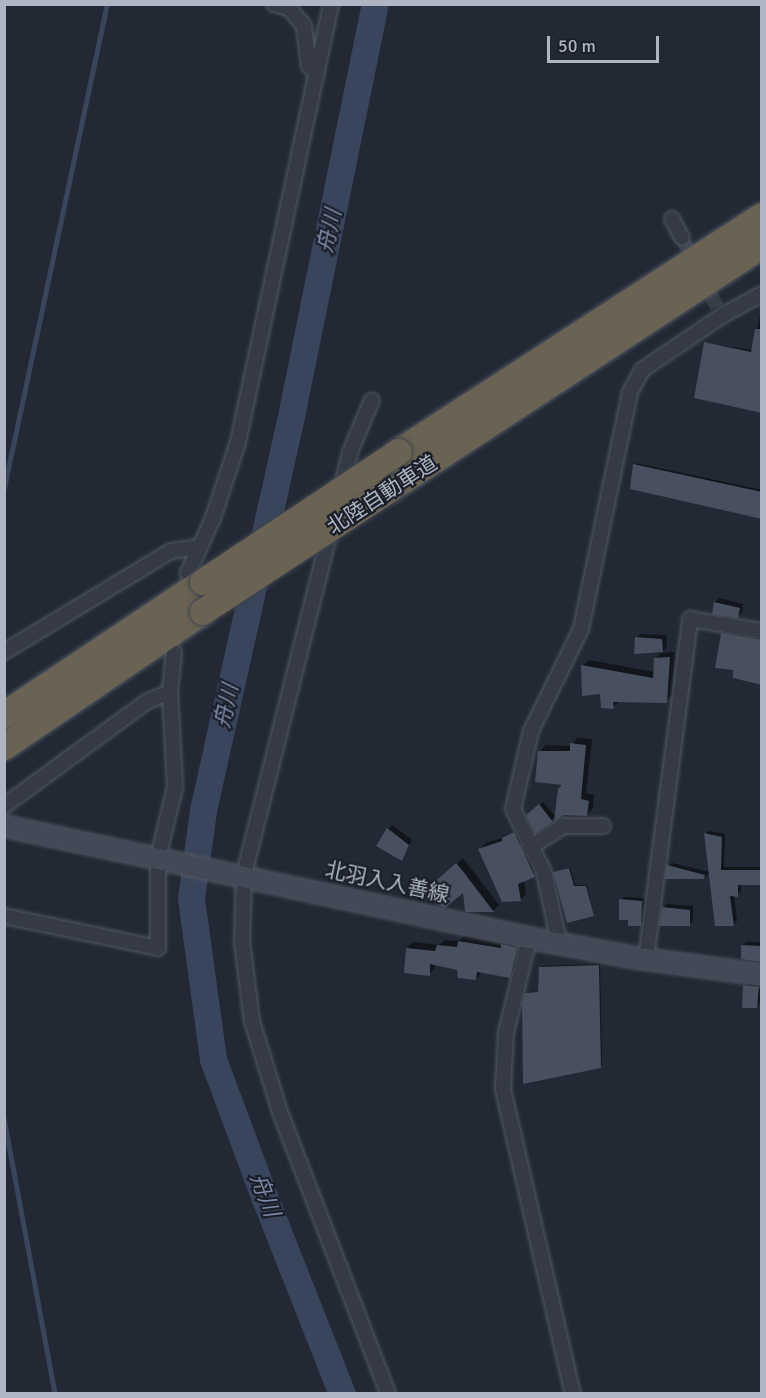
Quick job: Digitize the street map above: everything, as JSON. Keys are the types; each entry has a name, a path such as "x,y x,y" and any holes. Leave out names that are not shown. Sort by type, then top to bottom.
{"highway":[{"name":"北陸自動車道","path":"4,715 196,577 399,452 762,216"},
{"name":"北陸自動車道","path":"4,747 203,612 762,246"}],"main road":[{"name":"北羽入入善線","path":"4,826 244,875 529,938 646,959 762,975"}],"street":[{"path":"274,4 289,8 304,26 309,66 317,74"},
{"path":"196,577 200,547 213,518 238,442 331,4"},
{"path":"672,219 682,238"},
{"path":"559,942 544,872 513,809 531,731 581,629 630,392 642,370 720,311 762,294"},
{"path":"372,400 350,452 244,875 242,942 252,1021 280,1112 388,1394"},
{"path":"4,652 171,551 200,547"},
{"path":"646,959 690,619 762,631"},
{"path":"4,916 158,948 163,859 175,787 170,692 174,652"},
{"path":"4,806 146,702 170,692"},
{"path":"530,847 563,826 603,826"},
{"path":"529,938 506,1033 503,1089 573,1394"}],"building":[{"path":"755,329 762,329 762,413 694,398 704,342 751,352"},
{"path":"633,464 762,492 762,519 630,489"},
{"path":"714,602 740,608 738,618 712,614"},
{"path":"721,633 762,640 762,685 733,678 733,670 715,668"},
{"path":"635,637 662,639 663,652 634,654"},
{"path":"670,657 667,703 613,702 614,709 601,708 600,694 582,696 581,665 653,678 654,658"},
{"path":"570,743 586,745 581,799 589,801 587,816 564,815 554,821 558,789 562,785 535,782 538,751 570,751"},
{"path":"539,804 553,822 535,833 526,815"},
{"path":"387,828 409,845 402,861 376,846"},
{"path":"514,832 535,877 518,884 521,901 502,902 478,849 502,841 502,838"},
{"path":"704,833 722,837 721,870 760,870 761,885 738,885 738,897 730,896 734,926 715,926"},
{"path":"456,863 494,912 465,912 463,893 445,908 419,896"},
{"path":"667,865 705,875 704,879 665,879"},
{"path":"569,868 574,886 586,886 594,916 567,923 553,872"},
{"path":"619,899 642,901 641,926 628,926 628,920 619,920"},
{"path":"662,907 690,910 690,926 659,926"},
{"path":"458,941 501,948 501,944 517,948 510,978 477,972 476,980 458,978 457,970 430,964 430,976 404,973 406,948 435,951 437,945 457,947"},
{"path":"741,945 762,946 762,962 741,959"},
{"path":"599,965 601,1068 523,1084 522,1004 525,993 538,992 539,967"},
{"path":"743,985 759,987 757,1008 742,1008"}],"waterway":[{"path":"4,488 107,4"},
{"name":"舟川","path":"342,1394 213,1059 191,898 203,810 293,406 375,4"},
{"path":"4,1118 55,1394"}],"tunnel":[{"path":"682,238 717,307"}]}
